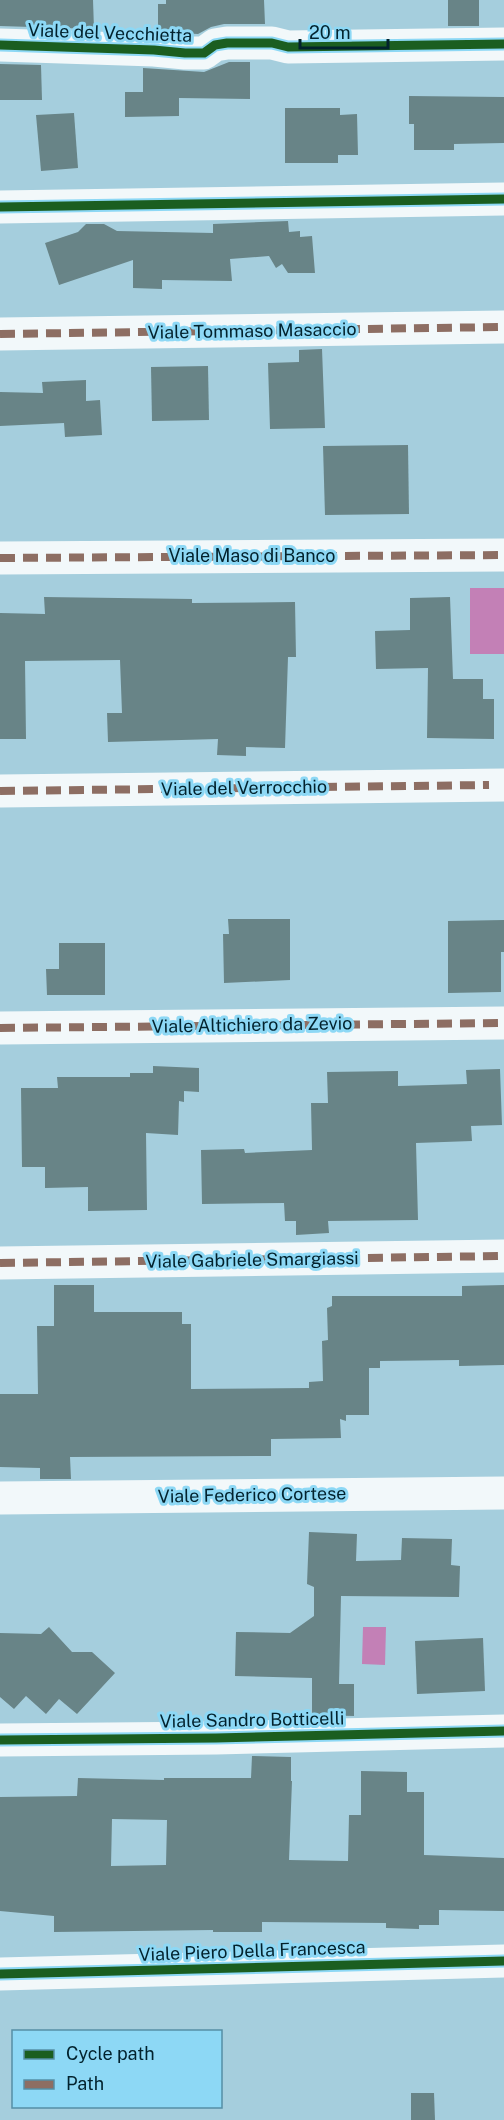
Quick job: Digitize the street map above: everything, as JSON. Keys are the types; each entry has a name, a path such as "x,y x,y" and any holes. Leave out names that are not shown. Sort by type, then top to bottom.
{"street":[{"name":"Viale del Vecchietta","path":"0,45 204,53 215,45 228,43 272,43 288,47 504,44"},
{"path":"0,207 504,200"},
{"name":"Viale Tommaso Masaccio","path":"0,334 504,327"},
{"name":"Viale Maso di Banco","path":"0,558 504,555"},
{"name":"Viale del Verrocchio","path":"0,791 496,785"},
{"name":"Viale Altichiero da Zevio","path":"0,1028 504,1023"},
{"name":"Viale Gabriele Smargiassi","path":"0,1263 504,1256"},
{"name":"Viale Federico Cortese","path":"0,1498 504,1493"},
{"name":"Viale Sandro Botticelli","path":"0,1740 216,1738 504,1731"},
{"name":"Viale Piero Della Francesca","path":"0,1974 504,1961"}],"shaded area":[{"path":"470,588 504,588 504,654 470,654"},
{"path":"363,1627 386,1627 385,1665 362,1664"}],"building":[{"path":"0,0 93,0 94,29 0,26"},
{"path":"166,0 264,0 265,24 224,24 211,27 198,34 158,32 158,4 166,4"},
{"path":"448,0 479,0 479,26 448,26"},
{"path":"229,62 250,62 250,99 179,98 179,116 125,117 125,92 143,92 143,68 204,72"},
{"path":"0,64 41,65 42,100 0,100"},
{"path":"409,96 504,97 504,143 454,144 454,150 414,150 414,124 409,124"},
{"path":"285,108 340,108 340,115 357,114 358,155 338,155 338,163 285,163"},
{"path":"74,113 78,168 41,171 36,115"},
{"path":"288,221 289,232 300,231 300,237 312,236 315,273 288,273 282,264 276,268 269,256 230,259 232,281 162,280 162,289 133,288 133,260 59,285 45,243 78,232 86,224 104,224 117,231 213,233 213,224"},
{"path":"322,349 325,428 270,429 268,363 299,362 299,350"},
{"path":"208,366 209,420 152,421 151,367"},
{"path":"86,380 86,401 100,400 102,435 65,437 64,423 0,426 0,392 43,393 42,382"},
{"path":"408,445 409,514 325,515 323,446"},
{"path":"44,597 192,599 192,603 295,602 296,657 288,657 285,748 246,747 246,756 217,755 218,739 108,742 107,713 122,713 120,660 25,661 26,739 0,739 0,613 45,614"},
{"path":"450,597 453,679 483,679 483,699 494,699 494,739 427,738 428,668 376,669 375,631 410,630 410,598"},
{"path":"228,919 290,919 290,980 224,983 223,934 229,934"},
{"path":"504,920 501,992 448,993 448,921"},
{"path":"59,943 105,943 105,995 47,995 46,969 59,969"},
{"path":"153,1066 199,1068 199,1092 184,1091 184,1102 179,1101 178,1135 146,1133 147,1210 88,1211 88,1187 45,1188 45,1167 22,1167 21,1088 58,1088 57,1077 130,1077 130,1073 153,1073"},
{"path":"500,1069 502,1125 471,1126 472,1141 416,1143 418,1220 328,1221 329,1233 296,1235 296,1221 285,1221 284,1203 202,1204 201,1150 244,1149 245,1153 312,1150 311,1103 328,1103 327,1072 398,1071 398,1086 467,1084 466,1070"},
{"path":"54,1285 94,1285 94,1312 182,1312 182,1324 191,1324 191,1389 309,1388 309,1382 323,1381 322,1341 328,1340 327,1308 332,1306 332,1296 462,1296 462,1286 504,1285 504,1365 459,1366 459,1360 380,1361 380,1368 369,1368 369,1415 346,1415 346,1421 340,1419 341,1438 271,1439 271,1456 70,1457 71,1479 40,1479 40,1468 0,1467 0,1394 38,1394 37,1326 54,1326"},
{"path":"309,1532 357,1534 356,1561 401,1560 402,1538 452,1539 451,1565 460,1566 459,1597 341,1596 339,1684 354,1684 354,1716 312,1715 312,1678 235,1676 236,1632 290,1633 314,1616 314,1587 307,1584"},
{"path":"49,1627 72,1652 92,1652 115,1673 77,1714 59,1699 46,1714 26,1696 14,1709 0,1697 0,1633 41,1634"},
{"path":"483,1638 485,1691 417,1694 415,1641"},
{"path":"252,1756 291,1757 289,1860 348,1861 349,1815 361,1815 361,1771 407,1772 407,1792 424,1792 424,1855 504,1858 504,1911 439,1910 439,1925 419,1925 419,1929 386,1928 386,1923 262,1922 262,1932 213,1932 213,1930 54,1932 54,1916 0,1911 0,1797 77,1796 78,1778 164,1780 164,1778 251,1778","holes":["112,1819 167,1820 166,1865 111,1866"]},
{"path":"411,2093 434,2093 435,2120 411,2120"}],"marked path":[{"path":"0,334 504,327"},
{"path":"0,558 504,555"},
{"path":"0,791 489,785"},
{"path":"0,1028 504,1023"},
{"path":"0,1263 504,1256"}],"cycle path":[{"path":"0,45 204,53 215,45 227,43 272,43 288,47 504,44"},
{"path":"0,207 504,199"},
{"path":"0,1740 216,1738 504,1731"},
{"path":"0,1974 504,1961"}]}
